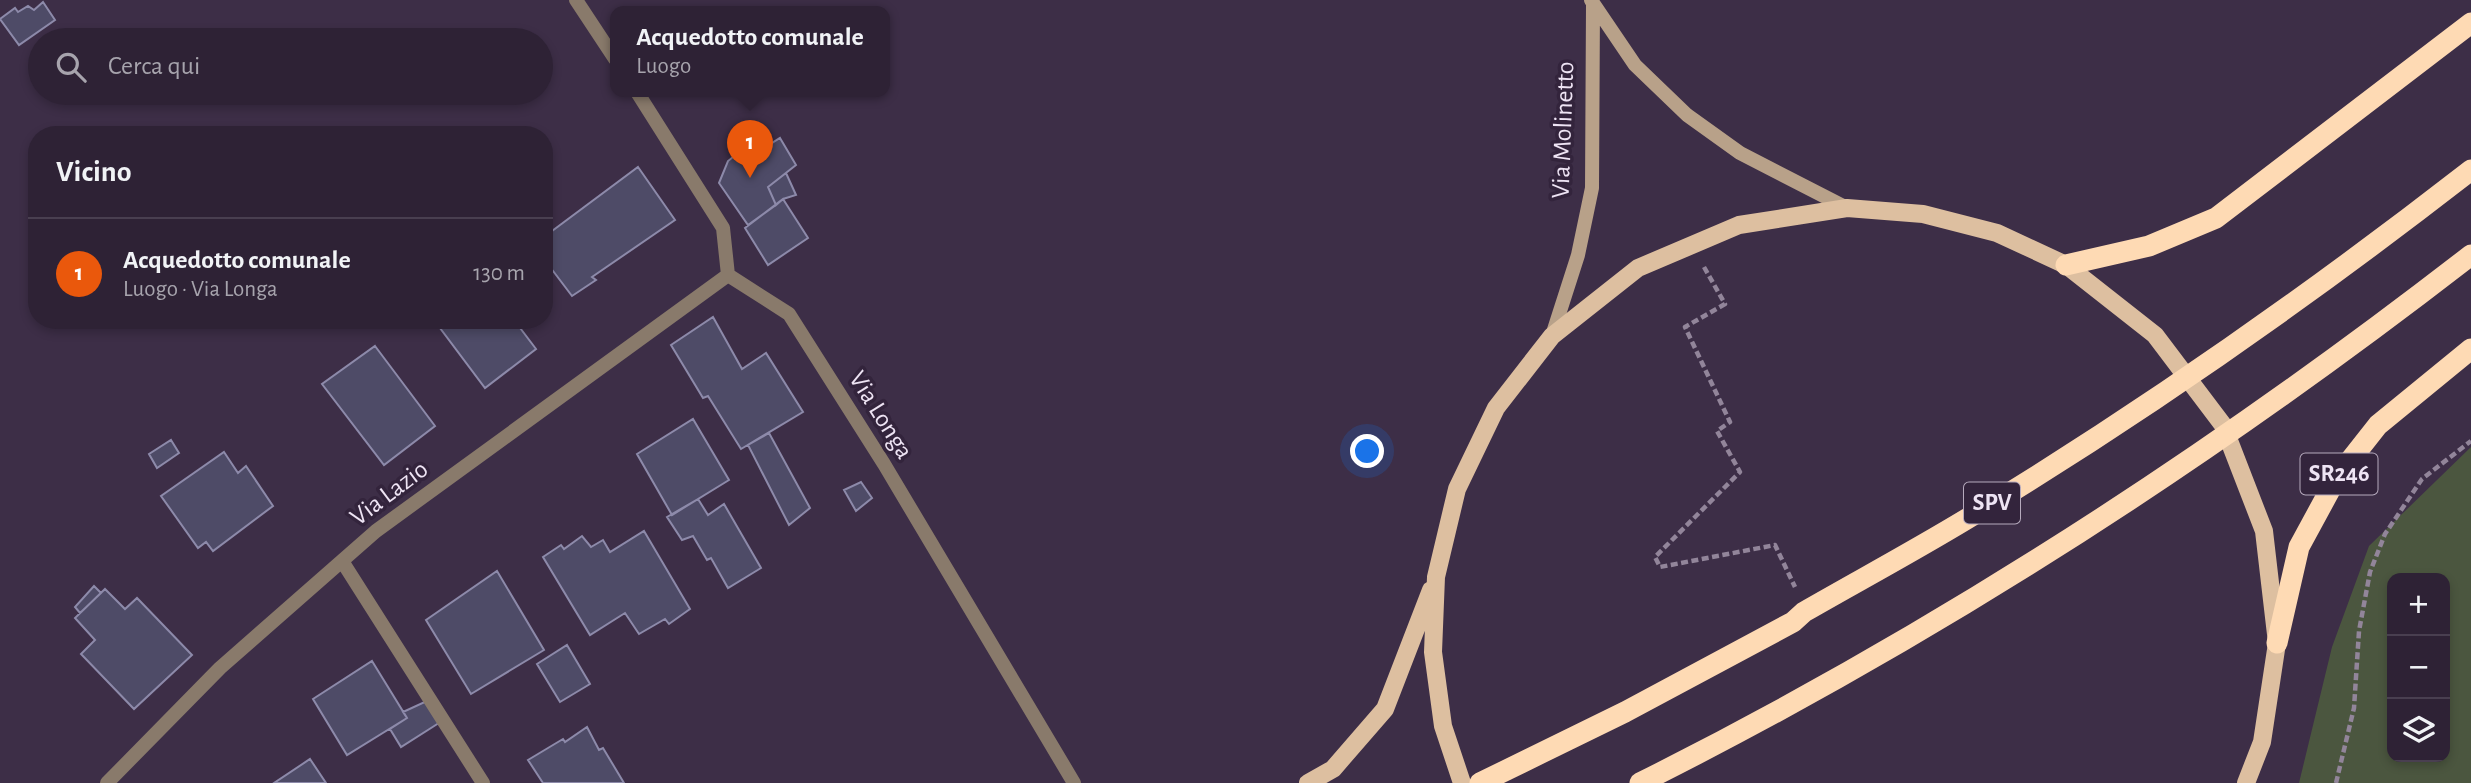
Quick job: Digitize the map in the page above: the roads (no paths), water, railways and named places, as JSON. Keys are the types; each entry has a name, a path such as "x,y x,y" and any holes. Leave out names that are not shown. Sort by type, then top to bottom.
{"highway":[{"path":"2066,265 2149,246 2216,218 2471,23"},
{"name":"SPV","path":"1480,783 1625,712 1793,622 1804,612 1965,520 2109,429 2248,335 2471,170"},
{"name":"SPV","path":"1640,783 1809,693 2003,581 2127,502 2313,376 2471,255"},
{"name":"SR246","path":"2277,643 2299,547 2337,477 2378,425 2471,349"}],"main road":[{"name":"Via Molinetto","path":"1592,3 1635,65 1687,115 1741,153 1847,208"},
{"name":"Via Molinetto","path":"1552,336 1578,255 1591,188 1592,3"},
{"name":"Via Molinetto","path":"1462,783 1443,726 1433,652 1436,577 1457,489 1496,408 1552,336 1638,268 1739,225 1847,208 1923,214 1997,233 2066,265 2155,335 2223,425 2264,531 2277,643 2262,742 2246,783"},
{"path":"1308,783 1333,769 1385,709 1436,577"}],"street":[{"path":"576,0 610,51"},
{"path":"639,97 723,228 728,275"},
{"name":"Via Lazio","path":"107,783 220,668 376,531 728,275"},
{"name":"Via Longa","path":"728,275 789,314 884,464 1074,783"},
{"path":"342,561 483,783"}],"place":[{"name":"Acquedotto comunale","path":"750,178"}]}
